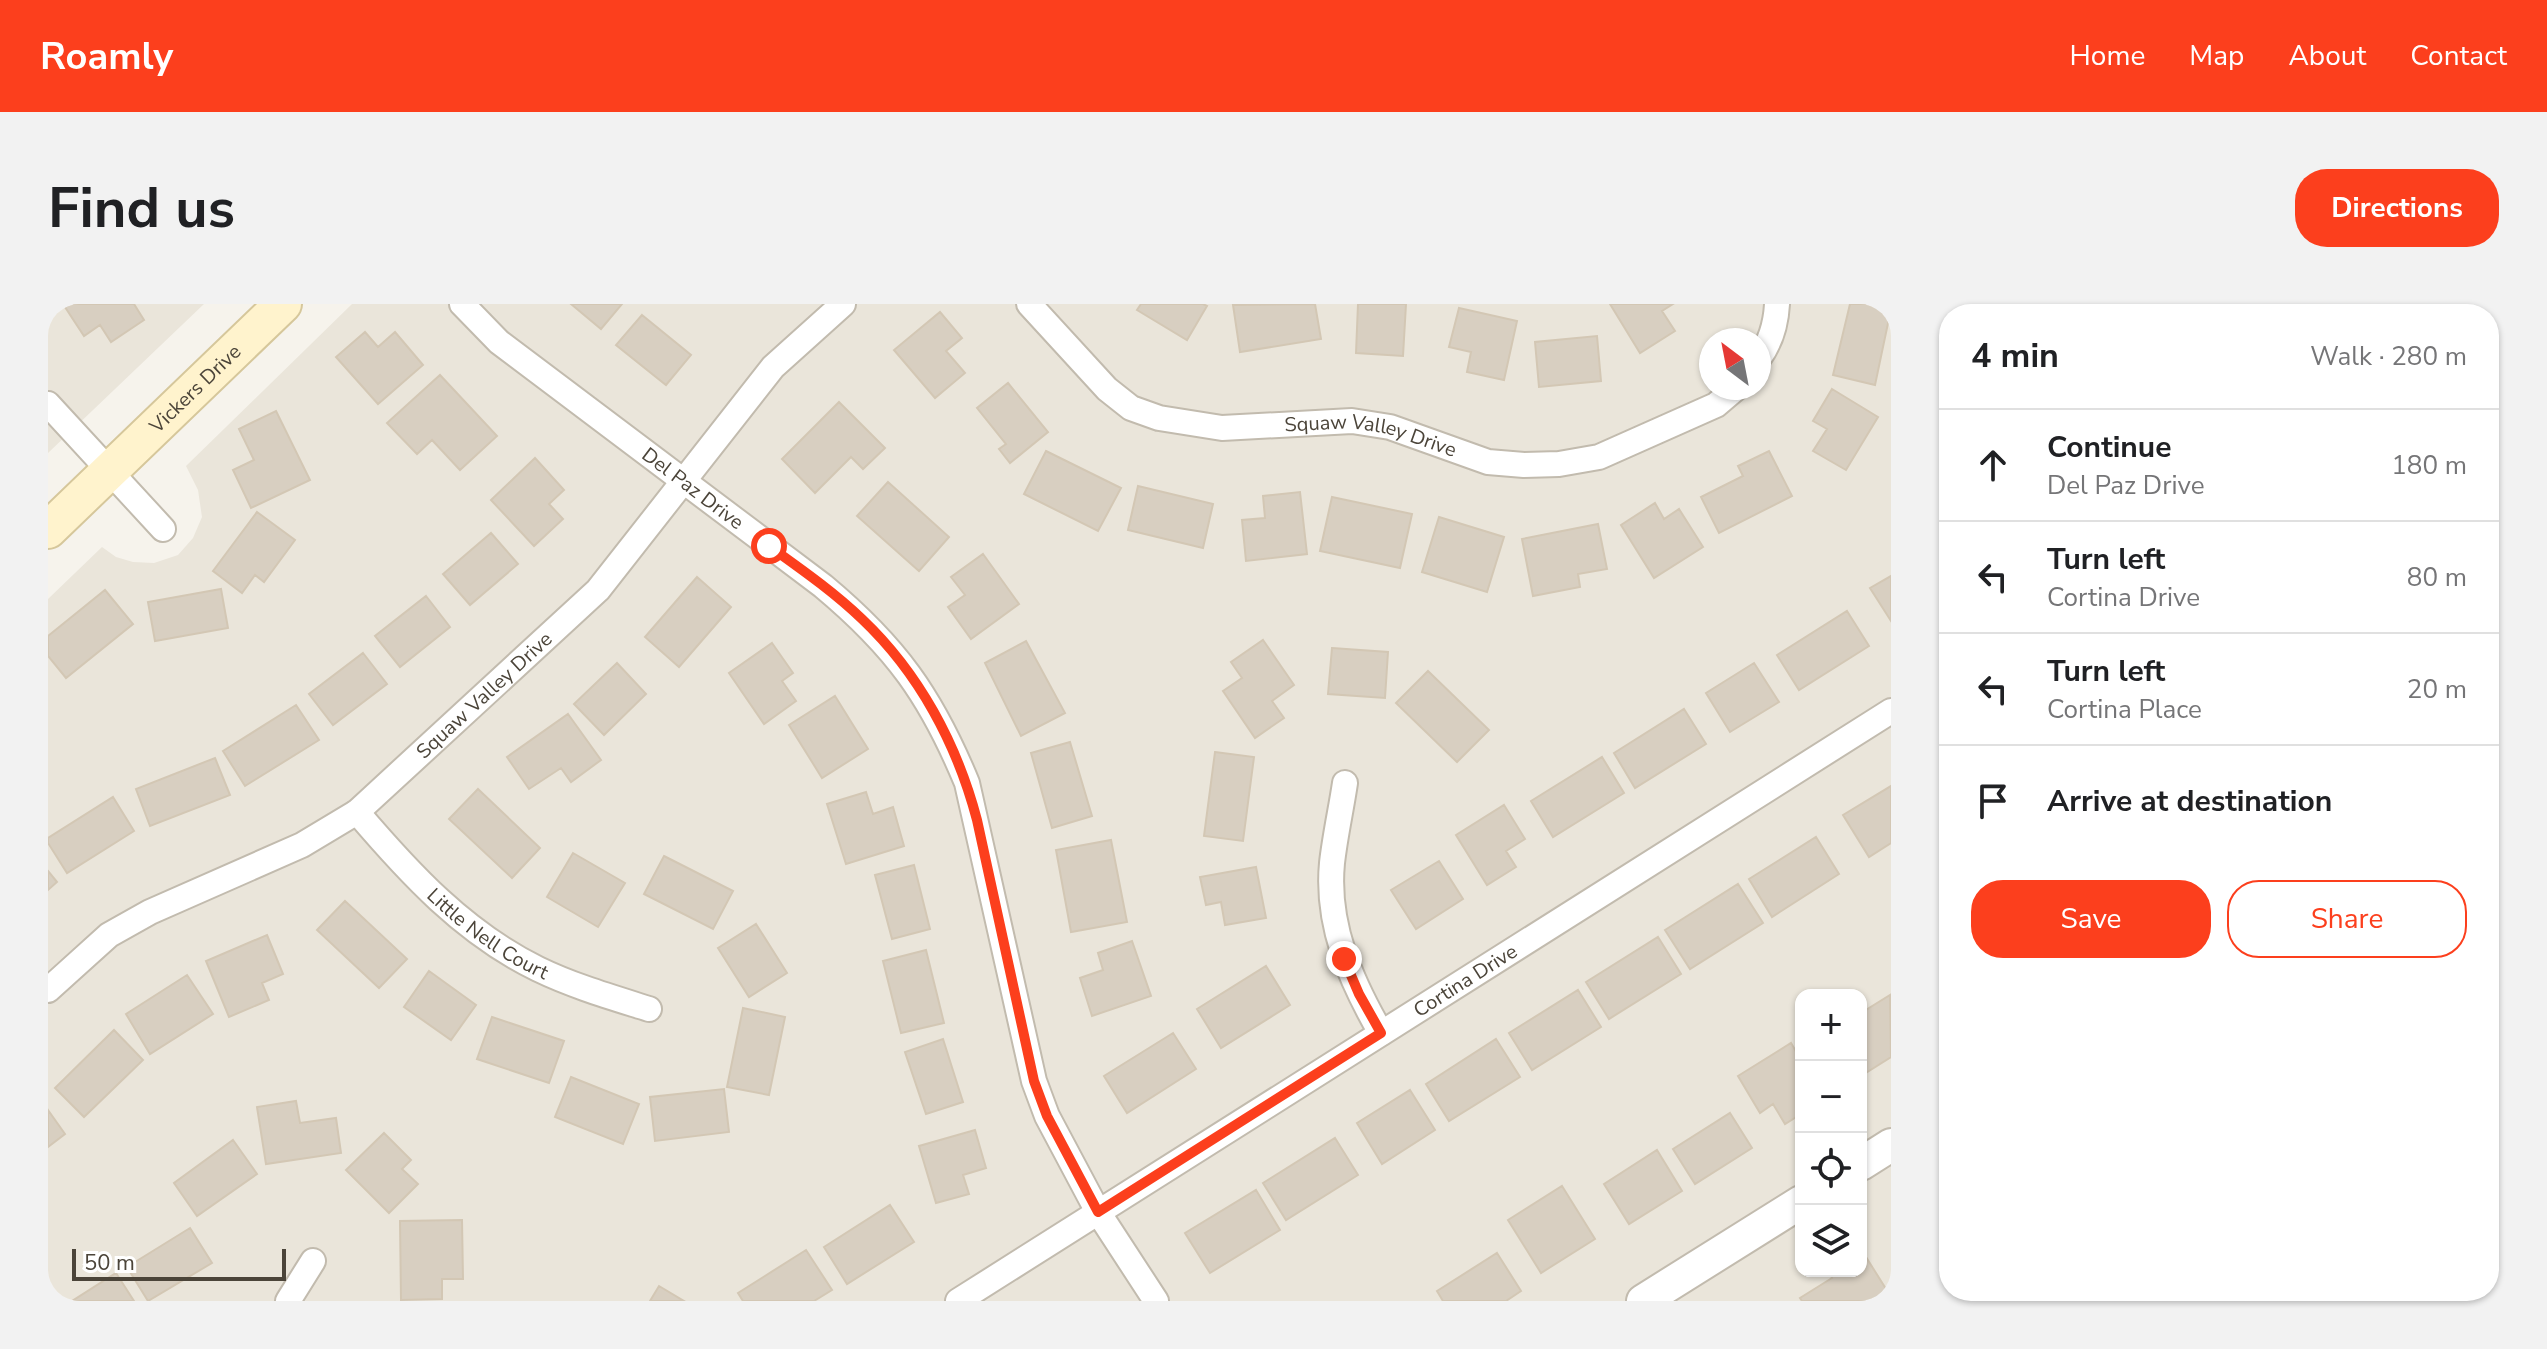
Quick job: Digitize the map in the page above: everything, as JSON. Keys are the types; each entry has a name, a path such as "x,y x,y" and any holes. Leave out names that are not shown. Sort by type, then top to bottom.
{"main road":[{"name":"Vickers Drive","path":"48,530 283,304"}],"street":[{"name":"Del Paz Drive","path":"462,304 499,342 823,586 861,618 910,674 933,712 967,783 1034,1081 1047,1116 1098,1212 1156,1301"},
{"name":"Squaw Valley Drive","path":"48,990 109,935 150,912 302,845 357,812 598,590 773,367 843,304"},
{"name":"Squaw Valley Drive","path":"1029,304 1107,389 1131,408 1159,418 1222,428 1352,421 1390,427 1488,462 1536,465 1599,457 1722,400"},
{"path":"1771,331 1777,304"},
{"path":"48,404 163,529"},
{"name":"Cortina Drive","path":"958,1301 1891,711"},
{"path":"1345,783 1332,865 1333,919 1344,959 1381,1033"},
{"name":"Little Nell Court","path":"357,812 419,883 496,945 537,968 587,990 649,1009"},
{"path":"1867,1160 1891,1145"},
{"path":"1643,1301 1796,1205"},
{"path":"288,1301 313,1261"}],"shaded area":[{"path":"48,304 204,304 48,453"},
{"path":"352,304 1891,304 1891,1301 48,1301 48,599 102,547 116,557 133,562 154,563 178,555 193,538 202,517 198,490 186,466"}],"building":[{"path":"63,304 134,304 144,320 111,342 100,325 84,336"},
{"path":"571,304 622,304 601,329"},
{"path":"1141,304 1207,306 1187,340 1137,310"},
{"path":"1315,304 1321,339 1240,352 1233,305"},
{"path":"1358,304 1406,304 1403,356 1356,353"},
{"path":"1610,304 1673,304 1662,311 1675,331 1640,353"},
{"path":"1850,304 1891,309 1875,385 1833,375"},
{"path":"1459,308 1517,321 1504,380 1467,372 1471,352 1449,347"},
{"path":"940,312 962,338 946,351 965,373 935,398 894,350"},
{"path":"642,315 691,355 666,385 616,345"},
{"path":"365,332 378,347 395,332 423,365 378,404 336,357"},
{"path":"1597,336 1601,381 1539,387 1535,342"},
{"path":"440,375 497,436 460,470 432,440 417,454 387,423"},
{"path":"1008,383 1048,432 1010,463 999,449 1006,444 977,408"},
{"path":"1832,389 1878,417 1846,470 1813,451 1827,429 1813,421"},
{"path":"839,402 885,448 863,469 851,457 815,493 782,459"},
{"path":"276,411 310,480 251,508 233,470 254,460 239,429"},
{"path":"1046,451 1121,488 1098,531 1024,494"},
{"path":"1769,451 1792,496 1719,533 1701,497 1743,476 1738,466"},
{"path":"535,458 564,490 549,504 563,519 534,546 491,500"},
{"path":"888,482 949,537 919,571 857,516"},
{"path":"1138,486 1213,504 1203,548 1128,530"},
{"path":"1300,492 1307,554 1246,561 1242,520 1265,518 1263,496"},
{"path":"1332,497 1412,514 1400,568 1320,551"},
{"path":"1655,503 1664,519 1679,509 1703,547 1654,578 1621,525"},
{"path":"257,512 295,540 264,582 255,575 242,593 213,571"},
{"path":"1439,517 1504,537 1487,592 1422,572"},
{"path":"1598,524 1607,569 1578,574 1580,587 1533,596 1522,539"},
{"path":"491,533 518,564 470,605 443,574"},
{"path":"983,554 1019,604 971,639 948,607 965,595 951,577"},
{"path":"1891,576 1891,621 1870,588"},
{"path":"697,577 731,607 679,667 645,637"},
{"path":"221,589 228,628 155,641 148,602"},
{"path":"105,590 133,624 66,678 48,656 48,636"},
{"path":"426,596 450,627 400,667 375,636"},
{"path":"1847,611 1869,646 1799,690 1777,655"},
{"path":"1263,640 1294,685 1272,701 1284,718 1255,738 1223,691 1242,678 1231,662"},
{"path":"1026,641 1065,713 1021,736 985,663"},
{"path":"772,643 793,673 782,681 796,701 764,724 729,673"},
{"path":"1332,648 1388,652 1385,698 1328,694"},
{"path":"363,653 387,684 333,725 309,694"},
{"path":"617,663 646,694 604,735 574,704"},
{"path":"1754,663 1779,702 1730,732 1706,693"},
{"path":"1428,671 1489,730 1457,762 1396,703"},
{"path":"835,696 868,749 822,778 789,725"},
{"path":"296,705 319,740 245,786 223,751"},
{"path":"1684,709 1706,744 1635,788 1614,753"},
{"path":"568,714 601,760 571,782 561,768 529,789 507,757"},
{"path":"1070,742 1092,816 1052,828 1031,753"},
{"path":"1215,752 1254,757 1243,841 1204,836"},
{"path":"1602,757 1624,793 1553,837 1531,801"},
{"path":"215,758 230,795 150,826 136,789"},
{"path":"1891,786 1891,843 1869,857 1843,815"},
{"path":"478,789 540,848 512,878 449,819"},
{"path":"866,792 873,814 893,807 904,846 846,864 827,804"},
{"path":"113,797 134,831 67,873 48,838"},
{"path":"1504,805 1525,839 1506,851 1516,867 1487,885 1456,835"},
{"path":"1816,837 1839,874 1772,917 1749,879"},
{"path":"1111,840 1127,922 1071,932 1056,850"},
{"path":"573,853 625,883 598,927 547,897"},
{"path":"664,856 733,891 713,929 644,894"},
{"path":"1439,861 1463,899 1416,929 1391,890"},
{"path":"914,865 930,929 892,939 875,875"},
{"path":"1256,867 1266,918 1225,925 1221,902 1206,905 1200,877"},
{"path":"48,871 57,882 48,890"},
{"path":"1738,884 1763,923 1690,969 1665,930"},
{"path":"345,901 407,959 379,988 317,930"},
{"path":"756,924 787,973 749,997 718,948"},
{"path":"267,935 283,974 262,983 269,1000 229,1017 206,961"},
{"path":"1658,937 1681,974 1609,1019 1586,982"},
{"path":"1132,941 1151,996 1092,1016 1080,978 1103,970 1098,953"},
{"path":"926,950 944,1023 901,1033 883,961"},
{"path":"1266,966 1290,1005 1221,1048 1197,1009"},
{"path":"429,971 476,1005 451,1040 404,1007"},
{"path":"187,975 213,1014 150,1054 126,1014"},
{"path":"1578,990 1601,1027 1532,1070 1509,1033"},
{"path":"1890,995 1891,1057 1867,1072 1867,1061 1867,1009"},
{"path":"743,1008 785,1017 769,1095 727,1087"},
{"path":"492,1017 564,1041 549,1083 477,1059"},
{"path":"114,1030 143,1060 84,1117 55,1088"},
{"path":"1173,1033 1196,1069 1127,1113 1104,1076"},
{"path":"943,1039 963,1102 926,1114 905,1052"},
{"path":"1496,1039 1520,1077 1449,1121 1426,1084"},
{"path":"1791,1043 1795,1050 1795,1118 1785,1124 1773,1104 1760,1113 1738,1076"},
{"path":"571,1077 639,1104 623,1144 555,1117"},
{"path":"724,1089 729,1132 655,1141 650,1097"},
{"path":"1410,1090 1435,1130 1382,1164 1357,1123"},
{"path":"296,1101 300,1123 336,1118 341,1153 266,1164 257,1107"},
{"path":"48,1110 65,1134 48,1147"},
{"path":"1730,1113 1752,1148 1695,1184 1673,1149"},
{"path":"975,1130 986,1168 963,1175 969,1194 936,1203 919,1146"},
{"path":"384,1133 411,1160 402,1169 418,1184 389,1213 346,1170"},
{"path":"1335,1138 1358,1175 1286,1220 1263,1183"},
{"path":"233,1140 257,1174 197,1216 174,1183"},
{"path":"1657,1150 1682,1191 1629,1224 1604,1184"},
{"path":"1562,1186 1595,1239 1541,1273 1508,1220"},
{"path":"1256,1190 1280,1230 1210,1273 1185,1233"},
{"path":"890,1205 914,1242 847,1284 824,1247"},
{"path":"462,1220 463,1279 442,1279 442,1299 401,1300 400,1221"},
{"path":"190,1228 212,1263 148,1301 127,1267"},
{"path":"806,1250 832,1290 814,1301 743,1301 738,1293"},
{"path":"1497,1253 1521,1291 1506,1301 1443,1301 1437,1291"},
{"path":"1867,1259 1891,1301 1802,1301 1800,1298 1832,1278 1867,1277"},
{"path":"116,1273 134,1301 72,1301"},
{"path":"659,1286 684,1301 650,1301"}],"route":[{"path":"769,546 861,618 890,648 910,674 952,746 977,820 1034,1081 1047,1116 1098,1212 1381,1033 1344,959"}]}
